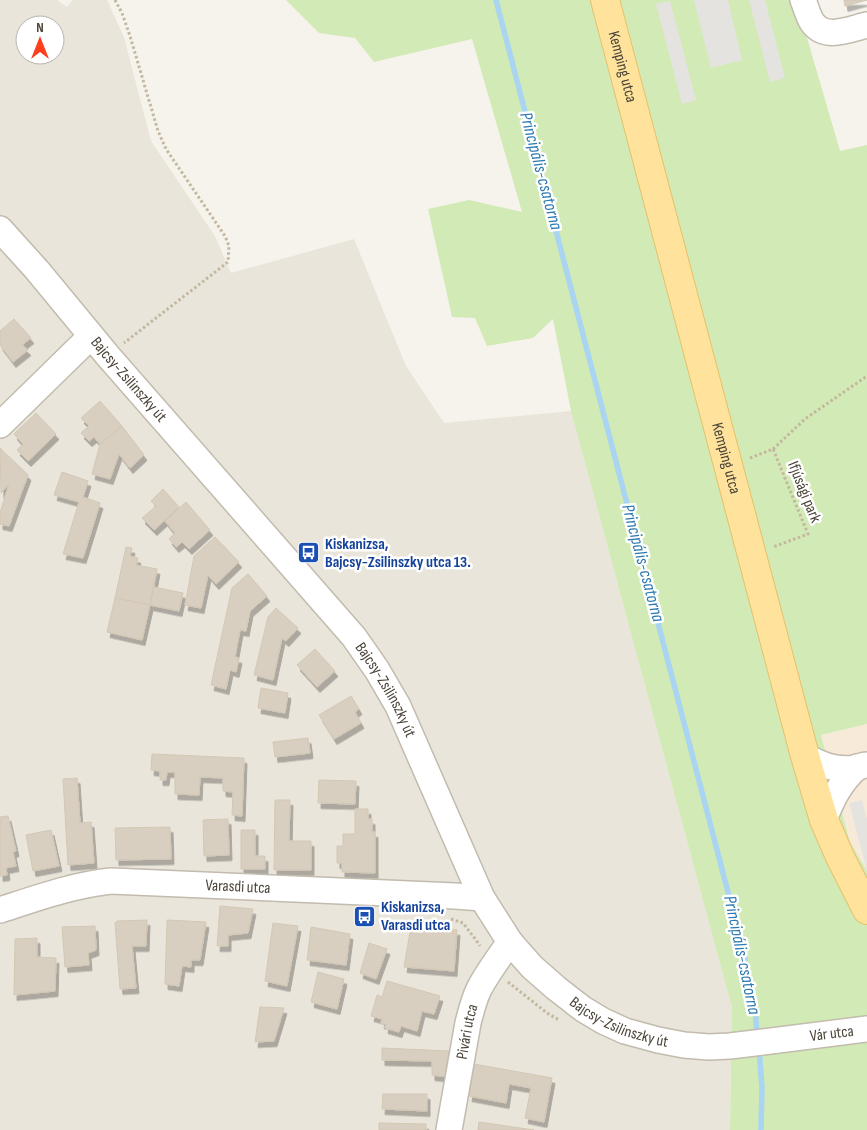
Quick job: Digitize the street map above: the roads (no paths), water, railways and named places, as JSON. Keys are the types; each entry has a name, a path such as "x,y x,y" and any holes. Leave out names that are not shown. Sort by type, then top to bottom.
{"main road":[{"name":"Kemping utca","path":"605,0 805,756 824,820 840,857 867,910"}],"street":[{"path":"803,0 811,21 822,31 833,33 867,25"},
{"name":"Bajcsy-Zsilinszky út","path":"0,229 108,356 354,637 377,670 398,706 482,898 510,942 532,967 583,1010 625,1031 658,1040 709,1047 796,1038"},
{"path":"0,425 92,336"},
{"path":"805,756 821,765 863,770"},
{"path":"824,820 831,801 843,782 863,770"},
{"name":"Varasdi utca","path":"0,910 66,889 111,881 482,898"},
{"name":"Pivári utca","path":"449,1130 468,1023 473,1005 491,968 510,942"},
{"name":"Vár utca","path":"796,1038 867,1029"}],"waterway":[{"name":"Principális-csatorna","path":"496,0 742,946 755,1006 757,1037"},
{"name":"Principális-csatorna","path":"759,1049 762,1087 761,1130"}],"place":[{"name":"Kiskanizsa, Bajcsy-Zsilinszky utca 13.","path":"309,553"},
{"name":"Kiskanizsa, Varasdi utca","path":"365,916"}]}
